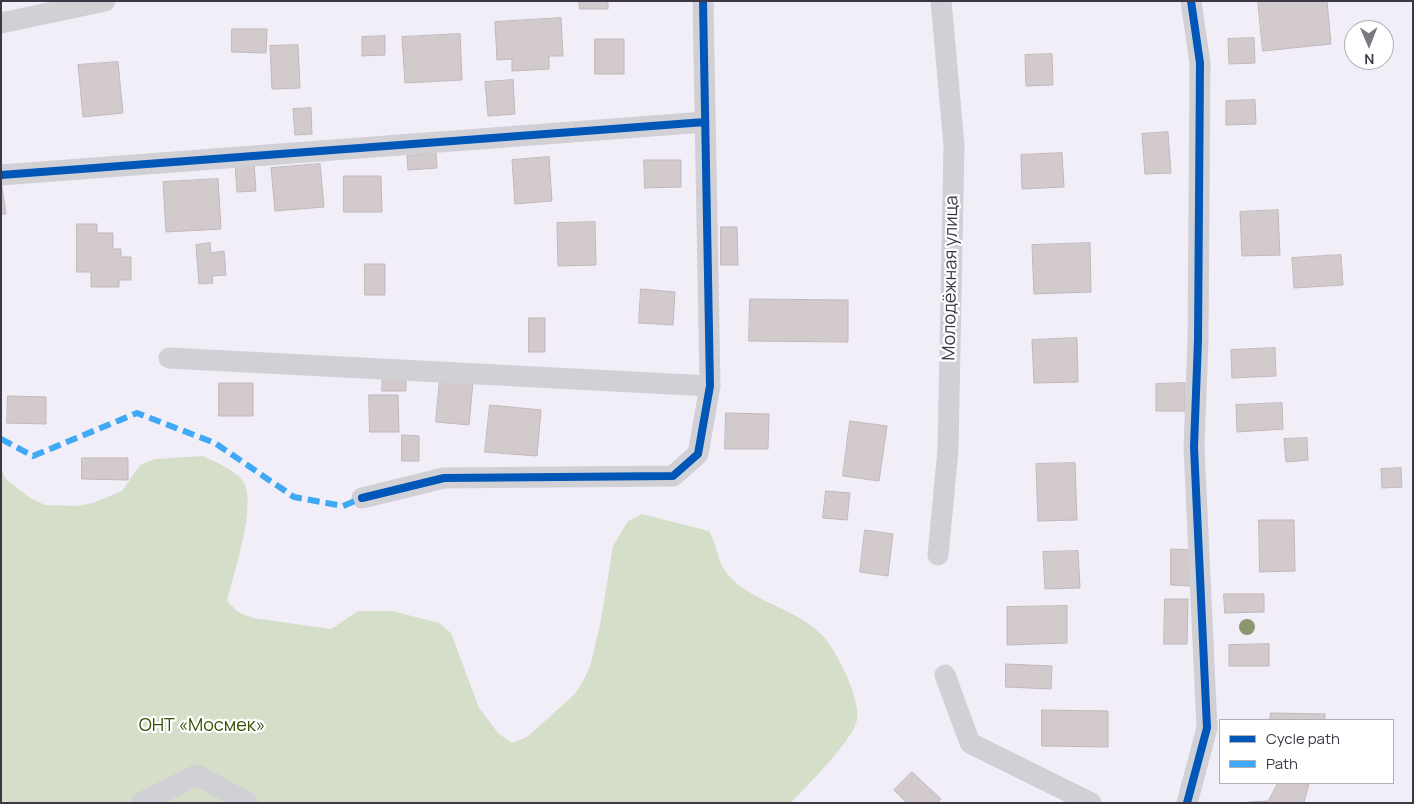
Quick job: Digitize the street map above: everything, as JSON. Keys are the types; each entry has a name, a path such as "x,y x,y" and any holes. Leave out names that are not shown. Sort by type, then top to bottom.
{"street":[{"path":"1,23 105,1"},
{"path":"362,498 444,478 673,476 698,454 710,386 703,1"},
{"name":"Молодёжная улица","path":"938,555 948,450 954,145 941,1"},
{"path":"1187,803 1207,728 1194,447 1198,340 1200,63 1191,1"},
{"path":"1,175 705,122"},
{"path":"169,358 710,386"},
{"path":"946,676 970,743 1091,803"},
{"path":"142,803 197,775 248,803"}],"green space":[{"name":"ОНТ «Мосмек»","path":"203,456 234,472 242,480 246,490 248,504 243,539 227,601 238,612 253,618 331,629 358,611 392,611 439,623 451,633 479,708 499,734 512,743 527,737 575,694 583,681 590,667 601,620 613,546 628,521 642,514 709,531 723,567 733,580 750,593 803,620 821,634 834,651 846,675 855,700 857,720 847,740 818,775 791,803 1,803 1,469 6,479 30,498 45,505 78,506 93,503 122,491 140,465 155,459"}],"building":[{"path":"579,1 608,1 608,9 580,9"},
{"path":"1258,1 1327,1 1331,44 1263,51"},
{"path":"561,18 563,56 549,56 549,69 512,71 512,59 497,60 495,22"},
{"path":"232,29 267,29 266,53 232,52"},
{"path":"460,34 462,80 405,83 402,37"},
{"path":"385,36 385,55 362,56 362,37"},
{"path":"1254,38 1255,63 1229,64 1228,39"},
{"path":"595,39 624,39 624,74 595,74"},
{"path":"298,45 300,88 272,89 270,46"},
{"path":"1052,54 1053,85 1026,86 1025,55"},
{"path":"118,62 123,113 83,117 78,65"},
{"path":"513,80 515,114 488,116 485,82"},
{"path":"1255,100 1256,124 1226,125 1226,101"},
{"path":"311,108 312,134 295,135 293,109"},
{"path":"1168,132 1171,173 1145,174 1142,134"},
{"path":"436,153 437,168 408,170 407,156"},
{"path":"1062,153 1064,187 1022,189 1021,155"},
{"path":"549,157 552,201 515,204 512,160"},
{"path":"644,160 681,160 681,187 645,188"},
{"path":"254,162 256,191 237,192 235,163"},
{"path":"320,164 324,207 275,211 271,168"},
{"path":"344,176 381,176 382,212 344,212"},
{"path":"218,179 221,229 166,232 163,182"},
{"path":"1,180 6,214 1,214"},
{"path":"1278,210 1280,255 1242,256 1240,212"},
{"path":"595,222 596,265 558,266 557,223"},
{"path":"77,224 97,224 97,233 113,233 113,249 121,249 121,257 131,257 131,280 119,280 119,287 91,287 91,272 77,272"},
{"path":"721,227 737,227 738,265 721,265"},
{"path":"210,243 211,253 224,251 226,275 212,276 213,283 199,284 196,245"},
{"path":"1090,243 1091,292 1034,294 1032,245"},
{"path":"1341,255 1343,285 1294,288 1292,258"},
{"path":"365,264 385,264 385,295 365,295"},
{"path":"641,289 675,292 673,325 639,323"},
{"path":"750,299 848,300 848,342 749,341"},
{"path":"529,318 545,318 545,352 529,352"},
{"path":"1077,338 1078,382 1034,383 1032,340"},
{"path":"1275,348 1276,376 1232,378 1231,350"},
{"path":"383,374 406,375 406,391 382,391"},
{"path":"440,379 473,382 469,425 436,422"},
{"path":"219,383 253,383 253,416 219,416"},
{"path":"1185,383 1185,411 1156,411 1156,384"},
{"path":"369,395 398,395 399,432 370,432"},
{"path":"8,396 46,397 46,424 7,423"},
{"path":"1282,403 1283,429 1237,432 1236,405"},
{"path":"490,405 541,410 537,456 485,452"},
{"path":"726,413 769,414 768,449 725,449"},
{"path":"850,421 887,426 879,481 843,476"},
{"path":"402,435 419,436 419,461 402,461"},
{"path":"1307,438 1308,460 1286,462 1284,439"},
{"path":"82,458 128,458 128,480 82,479"},
{"path":"1075,463 1077,520 1038,521 1036,464"},
{"path":"1401,468 1402,487 1382,488 1381,469"},
{"path":"826,491 850,493 847,520 823,518"},
{"path":"1259,520 1294,520 1295,571 1260,572"},
{"path":"865,530 893,534 888,576 860,572"},
{"path":"1171,549 1192,550 1192,586 1171,585"},
{"path":"1078,551 1080,588 1045,589 1043,552"},
{"path":"1224,594 1264,594 1264,612 1225,613"},
{"path":"1165,599 1188,599 1187,644 1164,644"},
{"path":"1067,606 1067,643 1007,645 1007,607"},
{"path":"1269,644 1269,666 1229,666 1229,645"},
{"path":"1006,664 1052,666 1051,689 1006,687"},
{"path":"1042,710 1108,711 1108,747 1042,746"},
{"path":"1271,713 1325,714 1325,719 1270,719"},
{"path":"912,772 941,799 938,803 907,803 894,790"},
{"path":"1277,784 1309,784 1304,802 1307,803 1235,803 1268,801"}],"marked path":[{"path":"1,439 33,456 137,413 215,443 294,497 343,506 362,498"}],"cycle path":[{"path":"362,498 444,478 673,476 698,454 710,386 703,1"},
{"path":"1187,803 1207,728 1194,447 1198,340 1200,63 1191,1"},
{"path":"1,175 705,122"}]}
